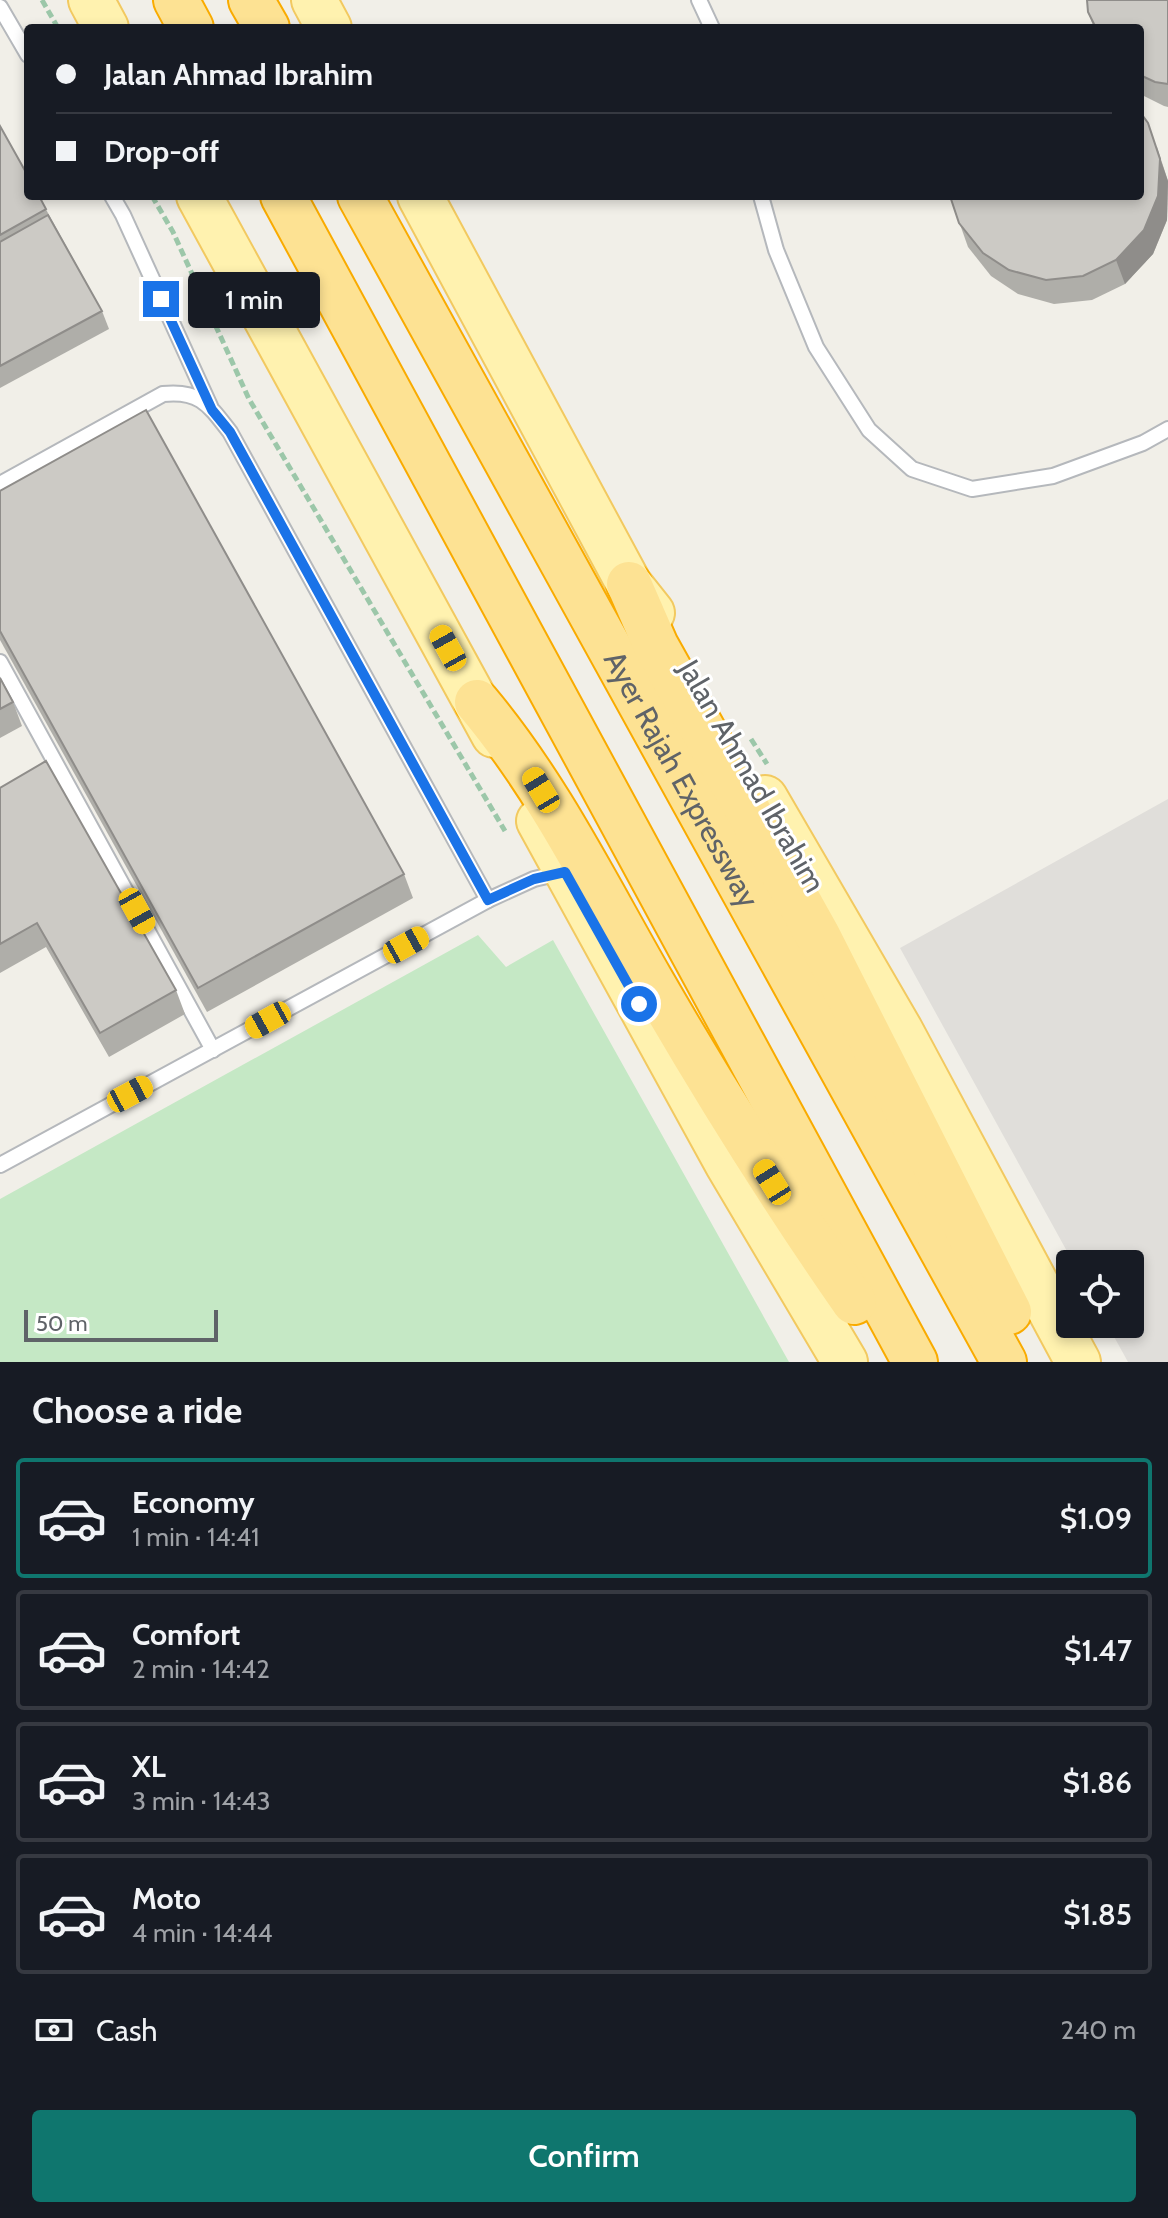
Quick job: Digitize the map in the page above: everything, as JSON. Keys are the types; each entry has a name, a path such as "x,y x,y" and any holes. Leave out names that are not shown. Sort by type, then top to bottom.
{"highway":[{"path":"176,0 189,24"},
{"path":"251,0 265,24"},
{"path":"285,200 915,1362"},
{"name":"Ayer Rajah Expressway","path":"362,200 1004,1362"},
{"path":"629,584 656,646 818,936 1035,1362"},
{"path":"477,702 512,743 534,778 706,1076 789,1208 884,1344 903,1362"}],"main road":[{"path":"91,0 104,24"},
{"path":"314,0 327,24"},
{"path":"201,200 477,702 550,876 845,1362"},
{"name":"Jalan Ahmad Ibrahim","path":"422,200 629,584 671,637 900,1030 1078,1362"}],"lane":[{"path":"699,0 710,24"},
{"path":"0,7 24,48"},
{"path":"114,200 212,410"},
{"path":"762,200 776,250 816,347 869,430 912,469 972,489 986,487 1053,476 1143,443 1168,429"},
{"path":"0,484 163,394 183,392 199,399 212,410 230,432 488,900"},
{"path":"0,662 213,1050"},
{"path":"0,1165 488,900 550,876"}],"path":[{"path":"42,0 56,24"},
{"path":"154,200 173,232 249,399 550,876"}],"shaded area":[{"path":"1168,799 1168,1362 1128,1362 1115,1338 1144,1338 1144,1250 1066,1250 900,948"}],"green space":[{"path":"478,935 506,967 553,940 789,1362 0,1362 0,1199"}],"building":[{"path":"1087,0 1168,0 1168,84 1144,77 1144,24 1094,24"},
{"path":"1144,118 1148,123 1160,159 1158,196 1144,230 1116,260 1083,276 1046,280 1009,270 983,253 959,223 951,200 1144,200"},
{"path":"0,126 24,169 24,200 41,200 46,209 0,235"},
{"path":"48,215 102,311 0,366 0,242"},
{"path":"146,410 404,874 198,988 0,631 0,491"},
{"path":"0,678 13,702 0,709"},
{"path":"46,761 176,990 100,1033 37,923 0,944 0,788"}],"route":[{"path":"161,299 212,410 230,432 488,900 534,879 565,872 639,1004"}]}
